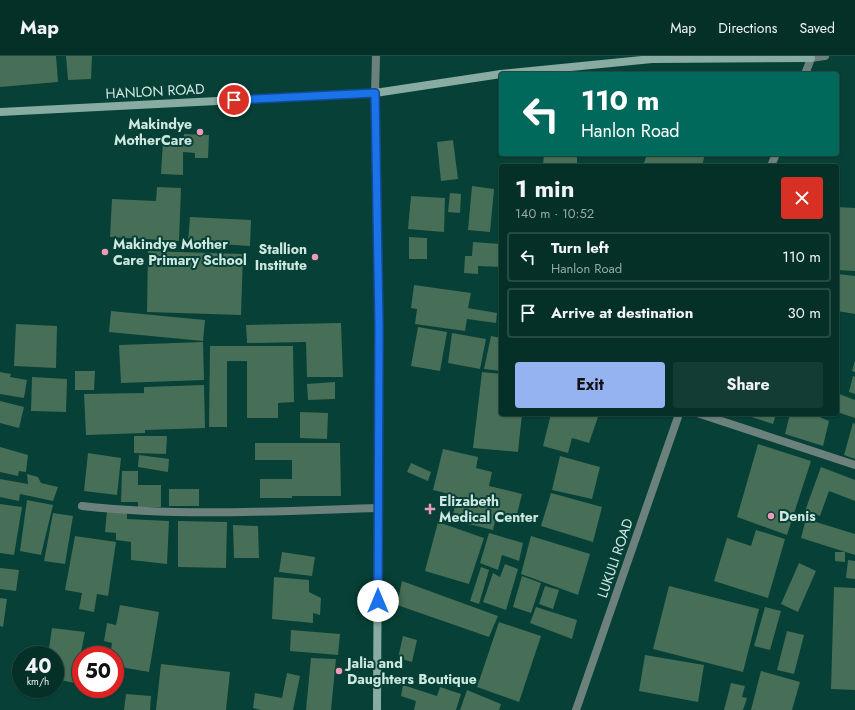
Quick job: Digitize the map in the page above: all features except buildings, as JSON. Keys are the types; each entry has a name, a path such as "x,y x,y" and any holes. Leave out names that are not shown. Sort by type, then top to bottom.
{"main road":[{"name":"HANLON ROAD","path":"521,72 652,59 812,57"},
{"name":"HANLON ROAD","path":"0,112 375,93 499,74"},
{"path":"375,93 379,326 378,710"}],"street":[{"path":"375,93 376,56"},
{"path":"806,72 812,57 825,56"},
{"name":"LUKULI ROAD","path":"576,710 678,416"},
{"path":"706,416 855,465"},
{"path":"82,506 128,511 238,512 378,508"}],"place":[{"name":"Makindye MotherCare","path":"200,132"},
{"name":"Makindye Mother Care Primary School","path":"105,252"},
{"name":"Stallion Institute","path":"315,257"},
{"name":"Elizabeth Medical Center","path":"430,509"},
{"name":"Denis","path":"771,516"},
{"name":"Jalia and Daughters Boutique","path":"339,671"}],"route":[{"path":"234,100 375,93 379,326 378,601"}]}
